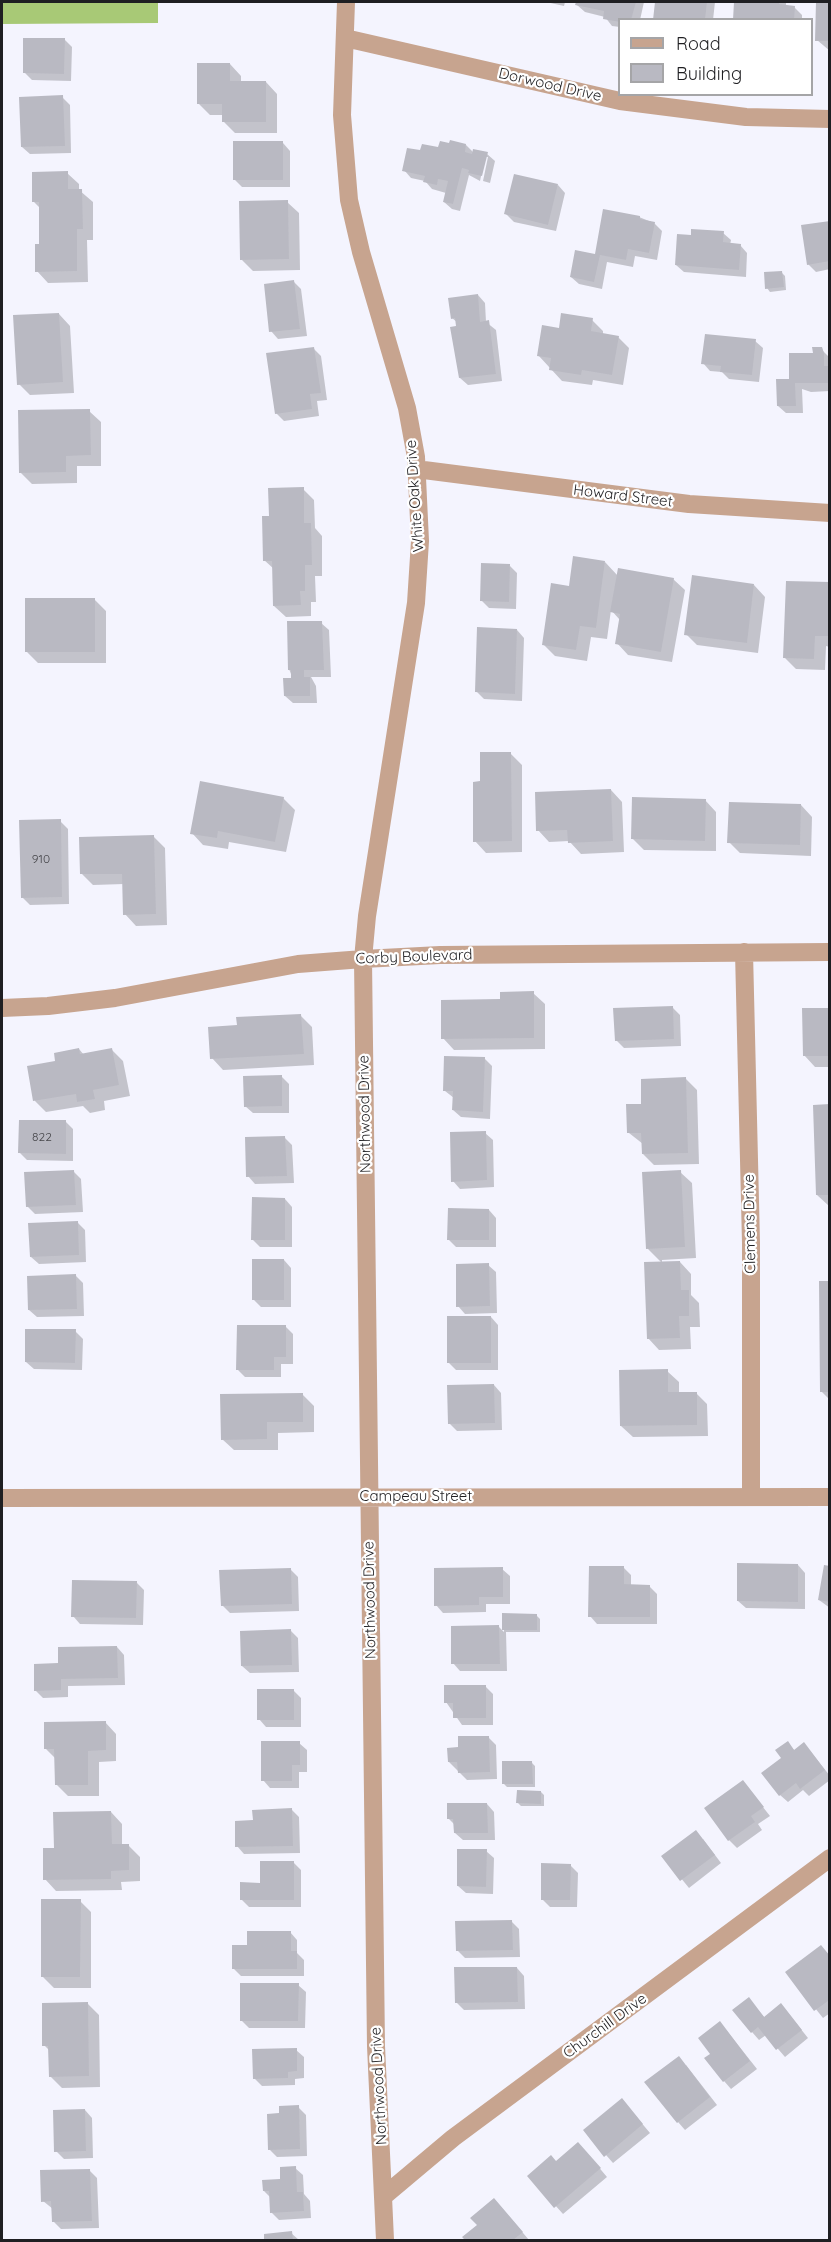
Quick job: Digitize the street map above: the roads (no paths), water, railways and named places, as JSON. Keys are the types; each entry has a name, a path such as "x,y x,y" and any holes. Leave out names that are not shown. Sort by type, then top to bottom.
{"street":[{"name":"White Oak Drive","path":"346,2 342,115 349,200 361,252 407,408 417,470 420,541 417,603 367,916 363,959"},
{"name":"Dorwood Drive","path":"345,38 620,101 746,117 830,119"},
{"name":"Howard Street","path":"417,470 689,504 830,513"},
{"name":"Clemens Drive","path":"744,952 751,1243 751,1496"},
{"name":"Corby Boulevard","path":"2,1008 48,1006 115,998 287,966 363,959 440,955 830,952"},
{"name":"Northwood Drive","path":"363,959 376,2046 385,2241"},
{"name":"Campeau Street","path":"2,1498 830,1497"},
{"name":"Churchill Drive","path":"384,2196 453,2138 830,1858"}]}
